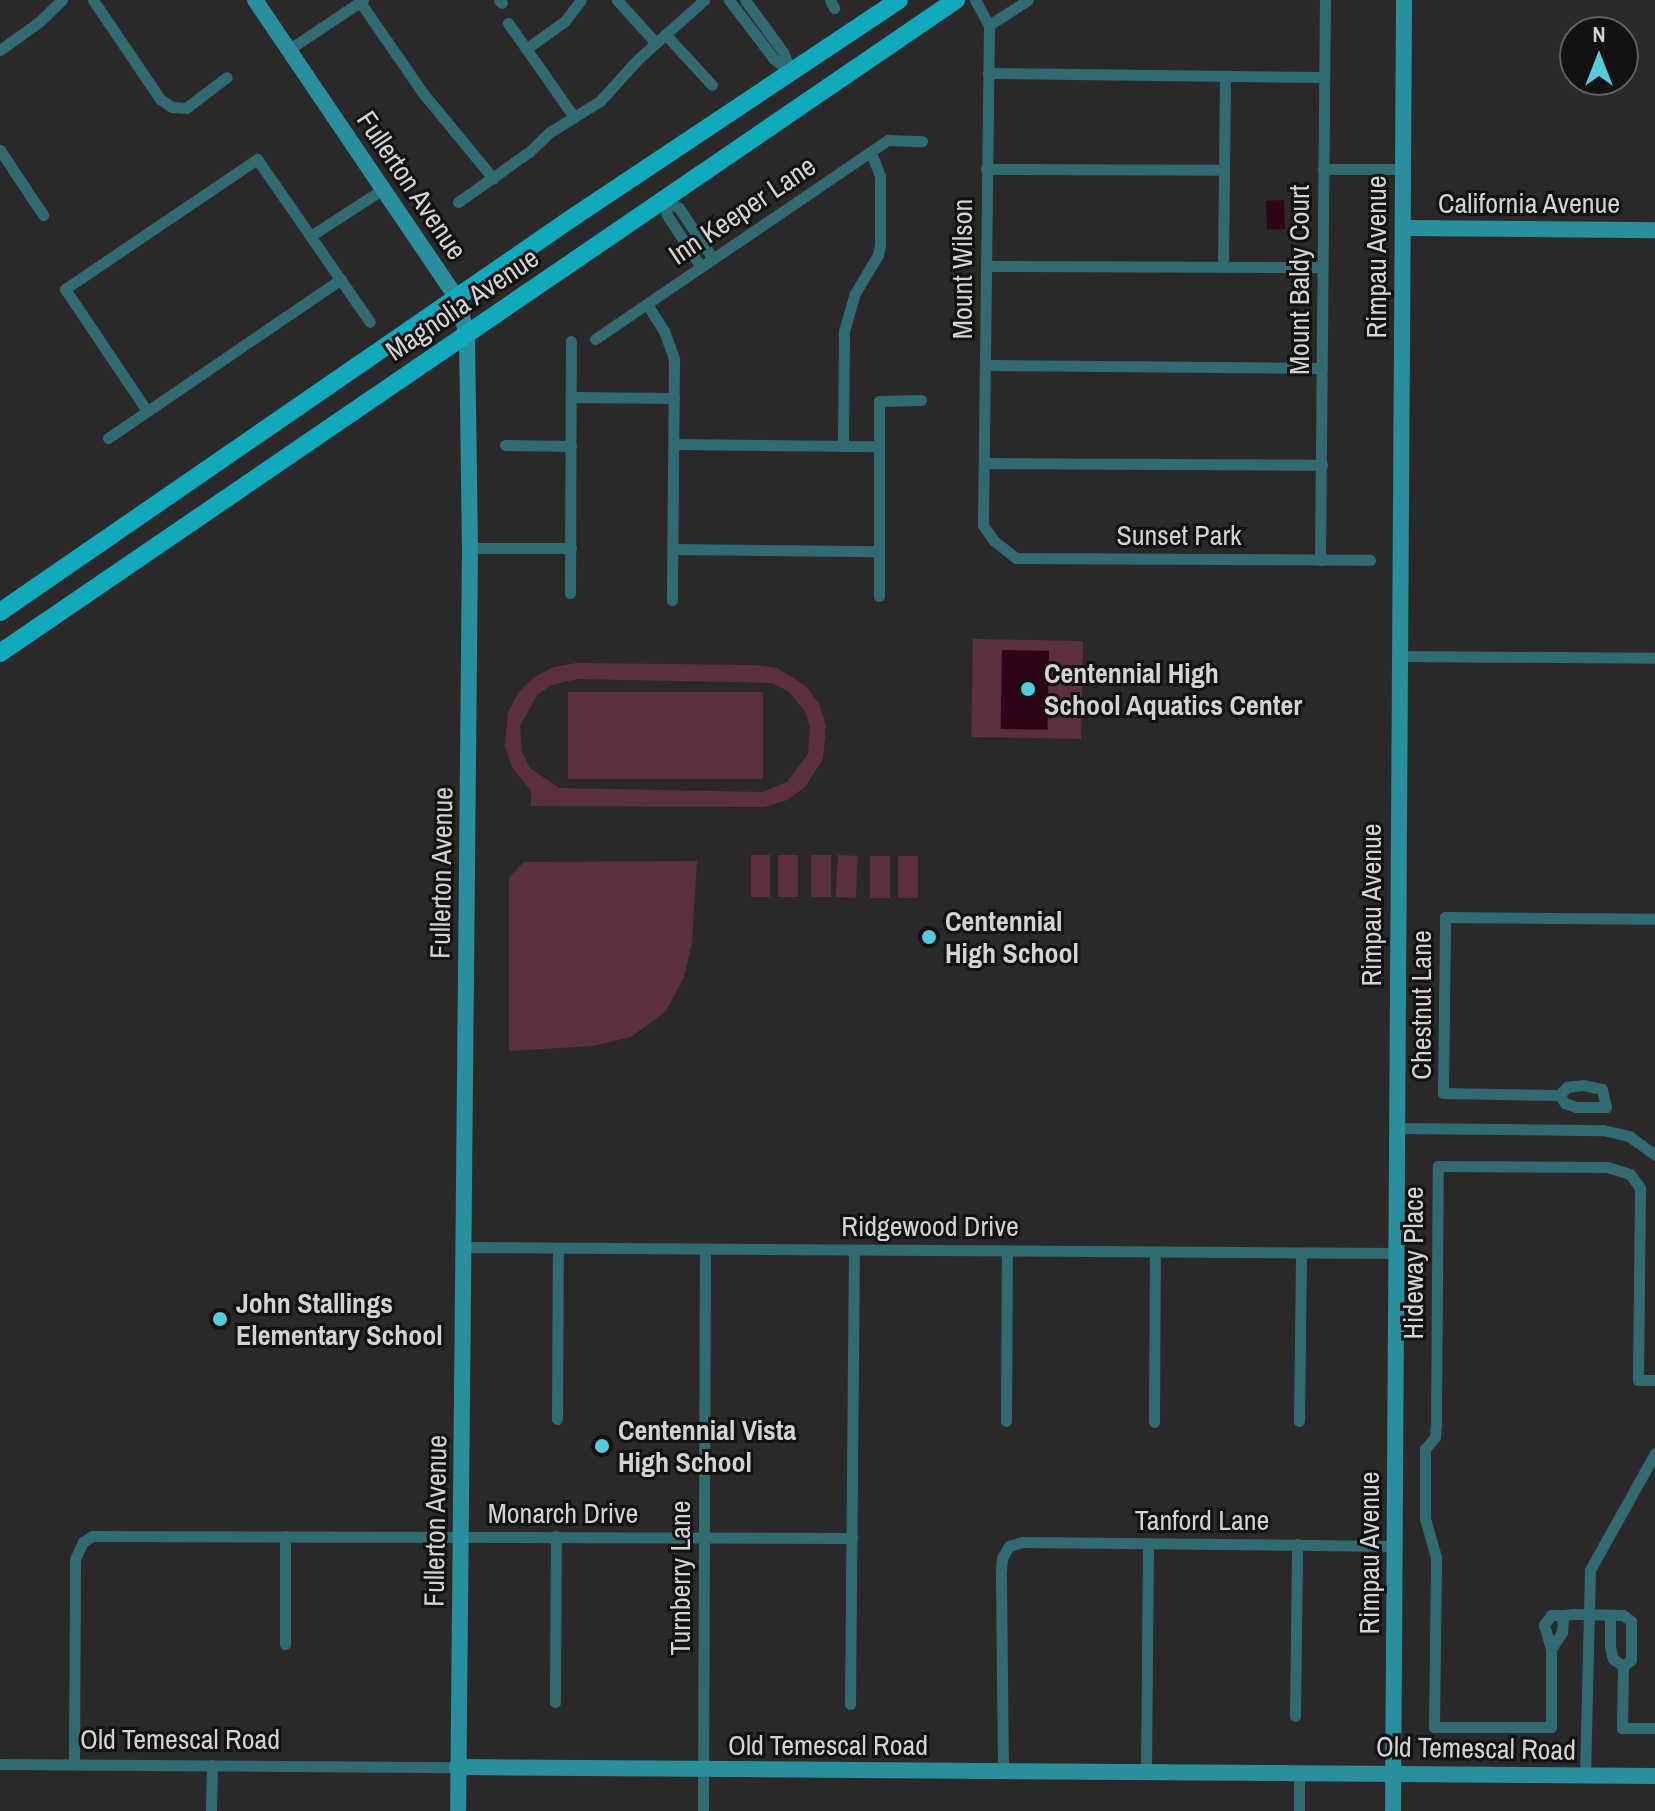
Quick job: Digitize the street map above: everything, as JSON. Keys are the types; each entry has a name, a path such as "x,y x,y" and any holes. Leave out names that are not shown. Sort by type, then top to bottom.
{"main road":[{"name":"Fullerton Avenue","path":"255,0 457,298 467,335 470,548 458,1811"},
{"name":"Magnolia Avenue","path":"0,612 645,170 899,0"},
{"name":"Magnolia Avenue","path":"0,653 956,0"},
{"name":"Rimpau Avenue","path":"1393,1811 1404,0"},
{"path":"792,73 811,101"},
{"path":"645,170 665,199"},
{"name":"California Avenue","path":"1403,228 1655,230"},
{"path":"251,440 270,469"},
{"name":"Old Temescal Road","path":"457,1767 1655,1776"}],"street":[{"path":"0,50 39,22 62,0"},
{"path":"93,0 160,99 172,107 186,108 227,77"},
{"path":"526,49 565,21 581,0"},
{"path":"617,0 656,43"},
{"path":"458,202 600,101 665,34 704,0"},
{"path":"729,0 774,59 792,73"},
{"path":"745,0 783,52 792,73"},
{"path":"975,0 989,25 1028,0"},
{"name":"Mount Baldy Court","path":"1320,560 1325,0"},
{"path":"288,50 361,1 422,92 493,178"},
{"path":"508,23 574,117"},
{"name":"Mount Wilson","path":"989,25 983,525 993,540"},
{"path":"665,34 712,85"},
{"path":"988,73 1324,77"},
{"path":"1223,267 1225,77"},
{"name":"Inn Keeper Lane","path":"595,339 888,140 922,141"},
{"path":"0,150 43,215"},
{"path":"843,446 844,331 854,295 878,255 880,245 880,176 871,152"},
{"path":"147,411 65,289 257,159 370,322"},
{"path":"986,169 1223,170"},
{"path":"1323,169 1403,169"},
{"path":"312,235 383,189"},
{"path":"665,199 679,208 713,259"},
{"path":"665,199 667,215 701,267"},
{"path":"987,266 1322,267"},
{"path":"108,438 341,279"},
{"path":"647,304 664,331 674,359 672,600"},
{"path":"570,593 571,341"},
{"path":"985,365 1322,368"},
{"path":"571,397 674,398"},
{"path":"879,596 879,401 921,400"},
{"path":"674,444 879,446"},
{"path":"505,445 571,446"},
{"path":"984,463 1322,465"},
{"name":"Sunset Park","path":"993,540 1016,558 1370,560"},
{"path":"470,548 571,548"},
{"path":"673,549 879,551"},
{"path":"1399,656 1655,658"},
{"name":"Chestnut Lane","path":"1559,1095 1565,1103 1576,1107 1606,1107 1602,1089 1595,1086 1567,1087 1559,1095 1443,1093 1445,917 1655,919"},
{"path":"1603,1130 1606,1107"},
{"path":"1396,1128 1603,1130 1629,1136 1655,1155"},
{"name":"Hideway Place","path":"1551,1649 1551,1727 1434,1727 1436,1557 1425,1519 1425,1449 1435,1437 1436,1424 1438,1166 1607,1167 1630,1174 1640,1188 1638,1380 1655,1380"},
{"name":"Ridgewood Drive","path":"464,1247 1396,1253"},
{"path":"557,1419 558,1248"},
{"name":"Turnberry Lane","path":"703,1811 705,1249"},
{"path":"850,1704 854,1250"},
{"path":"1006,1421 1007,1251"},
{"path":"1154,1422 1155,1252"},
{"path":"1299,1421 1301,1253"},
{"path":"1585,1775 1586,1614 1590,1570 1655,1453"},
{"name":"Monarch Drive","path":"74,1764 75,1559 83,1542 102,1534 852,1538"},
{"path":"285,1536 285,1644"},
{"path":"555,1702 556,1536"},
{"name":"Tanford Lane","path":"1003,1772 1001,1571 1002,1558 1009,1546 1023,1542 1395,1546"},
{"path":"1146,1773 1148,1544"},
{"path":"1295,1716 1297,1544"},
{"path":"1551,1649 1544,1625 1551,1615 1623,1615 1631,1621 1631,1660 1623,1666"},
{"path":"1551,1649 1562,1632 1563,1615"},
{"path":"1610,1615 1613,1659 1623,1666"},
{"path":"1623,1666 1622,1728 1655,1728"},
{"name":"Old Temescal Road","path":"0,1764 457,1767"},
{"path":"211,1811 212,1765"},
{"path":"1299,1773 1299,1811"}],"shaded area":[{"path":"1284,200 1285,229 1267,230 1266,201"},
{"name":"Centennial High School Aquatics Center","path":"973,639 1083,641 1081,739 971,737"},
{"path":"1002,650 1049,651 1048,730 1001,729"},
{"path":"577,663 755,665 777,668 806,686 819,704 826,725 823,759 805,787 787,800 765,807 531,806 531,791 512,767 505,746 508,713 518,693 534,677 554,667","holes":["577,679 772,683 788,691 805,711 810,728 808,754 787,782 763,792 559,788 530,768 522,752 520,726 537,695 551,685"]},
{"path":"568,692 763,692 763,779 568,779"},
{"path":"751,855 770,855 770,897 751,897"},
{"path":"778,855 798,855 798,897 778,897"},
{"path":"811,855 831,855 831,897 811,897"},
{"path":"838,855 858,856 856,898 836,897"},
{"path":"870,856 890,856 890,898 870,898"},
{"path":"898,856 918,856 918,898 898,898"},
{"path":"697,861 692,942 684,977 666,1011 631,1037 593,1046 509,1051 509,877 524,862"}],"place":[{"name":"Centennial High School Aquatics Center","path":"1028,689"},
{"name":"Centennial High School","path":"929,937"},
{"name":"John Stallings Elementary School","path":"220,1319"},
{"name":"Centennial Vista High School","path":"602,1446"}]}
